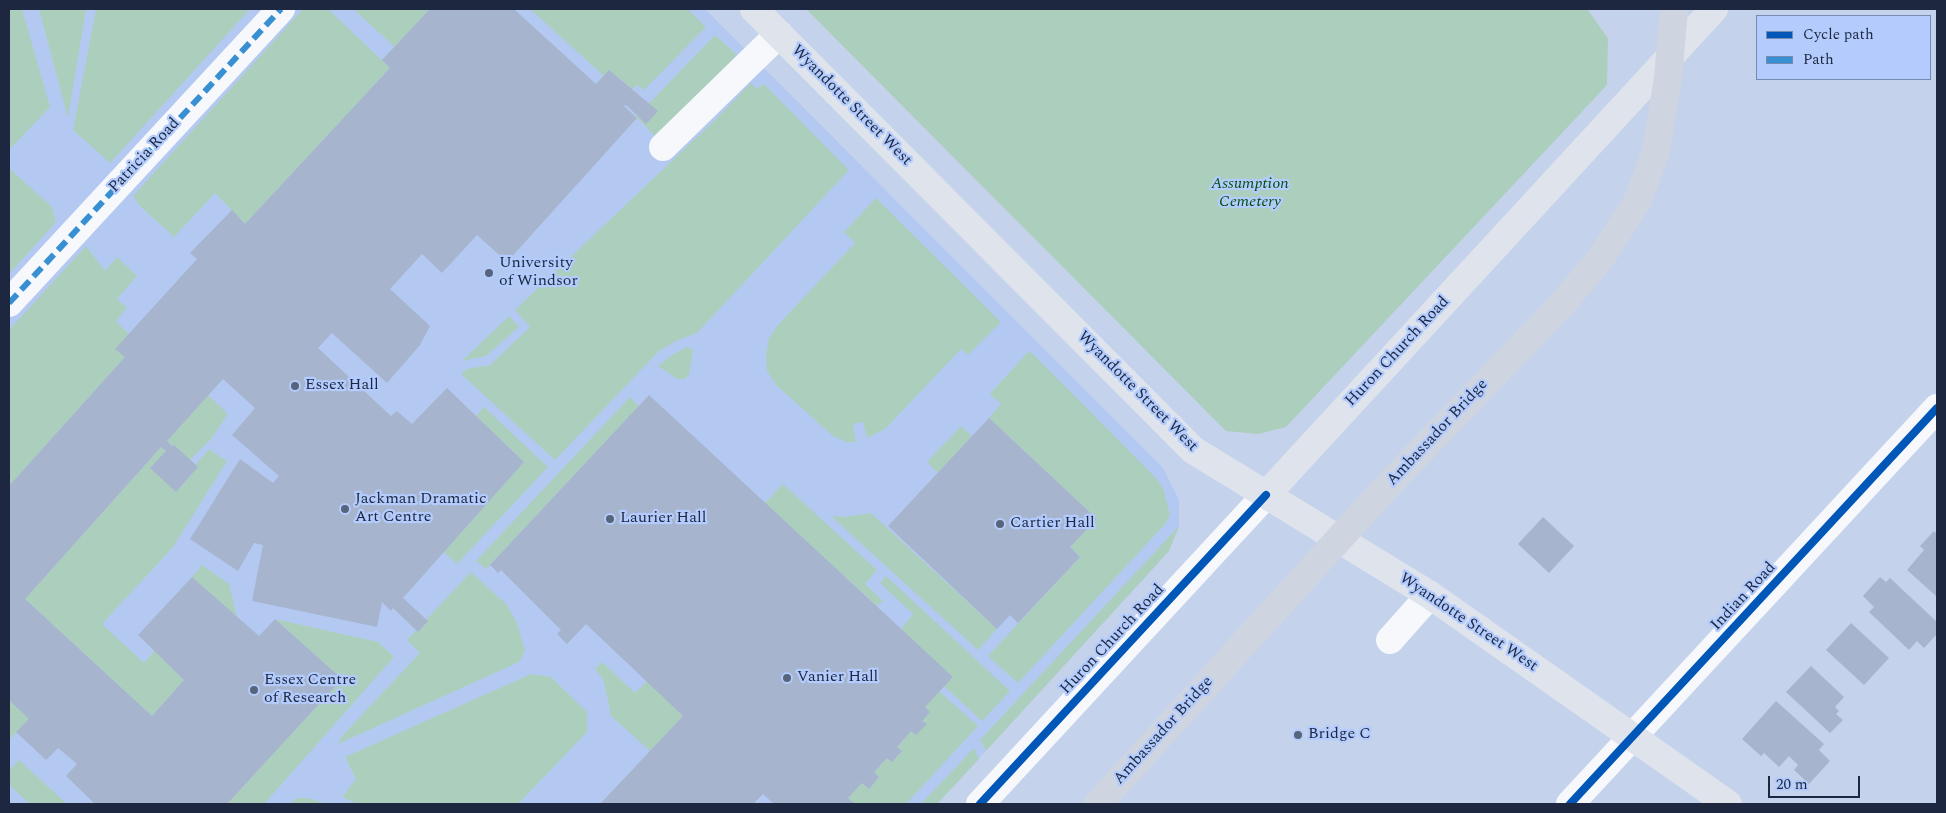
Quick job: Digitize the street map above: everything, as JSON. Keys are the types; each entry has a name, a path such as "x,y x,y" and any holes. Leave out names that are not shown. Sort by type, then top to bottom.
{"highway":[{"name":"Ambassador Bridge","path":"1098,804 1390,483 1563,303 1601,258 1638,200 1653,160 1663,116 1674,9"}],"main road":[{"name":"Wyandotte Street West","path":"754,9 1193,450 1430,596 1728,804"},
{"name":"Huron Church Road","path":"1266,495 1714,9"}],"street":[{"name":"Patricia Road","path":"9,303 282,9"},
{"path":"663,147 779,34"},
{"name":"Indian Road","path":"1570,804 1937,408"},
{"name":"Huron Church Road","path":"984,803 1266,495"},
{"path":"1390,640 1430,596"}],"shaded area":[{"name":"University of Windsor","path":"9,9 705,9 1163,468 1179,500 1179,526 1169,551 937,804 9,804"}],"green space":[{"path":"9,9 22,9 50,107 11,148 9,146"},
{"path":"39,9 86,9 68,118"},
{"path":"96,9 250,9 110,163 73,130"},
{"path":"303,9 328,9 390,68 245,224 215,193 174,237 140,206 133,196"},
{"path":"353,9 430,9 395,47"},
{"path":"530,9 688,9 706,27 644,90 637,85 632,89 609,70 604,76"},
{"name":"Assumption Cemetery","path":"806,9 1587,9 1608,38 1607,85 1286,427 1258,434 1226,431"},
{"path":"715,35 736,54 730,66 657,138 636,117"},
{"path":"751,83 756,89 764,84 849,170 697,333 676,341 659,351 555,460 461,374 466,369 490,365 530,327 515,310 716,119"},
{"path":"9,168 52,207 56,222 9,274"},
{"path":"876,198 1001,322 968,355 961,349 885,429 867,438 863,422 853,424 856,442 847,442 833,436 776,385 767,371 766,355 769,338 777,326 855,243 844,232"},
{"path":"86,246 105,271 117,257 137,276 117,299 127,308 116,321 129,334 125,357 9,486 9,330"},
{"path":"509,316 519,327 486,356 462,361"},
{"path":"687,347 693,350 689,375 685,379 677,379 658,366 672,355"},
{"path":"1028,352 1032,353 1156,478 1163,488 1170,515 1166,523 1018,683 988,656 1080,557 1070,547 1097,519 989,418 1001,404 990,394"},
{"path":"208,395 228,414 211,439 190,460 167,441"},
{"path":"630,397 639,406 486,569 476,561"},
{"path":"484,407 548,467 457,564 444,552 524,462 476,416"},
{"path":"961,426 972,436 938,473 927,462"},
{"path":"161,447 166,451 151,468 176,492 198,467 195,465 209,449 227,461 173,547 102,624 144,663 155,650 184,680 152,716 25,599"},
{"path":"783,484 877,570 865,584 883,601 877,606 765,503"},
{"path":"871,513 997,629 978,650 831,516 844,517"},
{"path":"1179,526 1169,551 986,751 980,740"},
{"path":"202,565 229,584 237,617 192,577"},
{"path":"471,572 507,605 517,623 525,651 519,662 338,744 342,736 420,653 407,640"},
{"path":"886,576 1010,691 982,721 944,686 953,677 901,629 913,614 880,583"},
{"path":"275,619 378,642 394,657 264,804 227,804 342,679"},
{"path":"602,662 635,693 647,681 683,716 650,751 610,715 603,679 595,669"},
{"path":"531,674 551,677 587,712 587,732 518,804 358,804 342,797 356,779 345,757"},
{"path":"939,691 978,726 906,804 852,804 848,798 862,783 869,789 879,777 874,772 887,758 892,762 902,751 897,747 911,731 916,735 926,724 922,721 930,712 925,707"},
{"path":"9,700 29,719 9,740"},
{"path":"974,748 979,759 937,804 921,804"},
{"path":"19,760 67,804 30,804 9,785 9,771"},
{"path":"296,798 307,798 328,804 290,804"}],"building":[{"name":"Essex Hall","path":"430,9 514,9 596,84 609,70 658,111 646,124 626,105 624,106 637,118 507,262 477,235 442,273 422,254 390,289 430,326 420,345 387,383 332,333 318,348 391,416 397,411 412,424 447,388 524,462 403,598 428,621 418,632 393,608 391,611 382,602 377,627 252,601 263,545 254,543 238,571 190,539 240,459 273,483 279,476 232,435 255,408 223,379 167,441 198,467 176,492 150,468 166,451 161,447 25,599 152,716 184,680 138,635 192,577 259,636 275,619 342,679 227,804 95,804 66,776 77,764 58,748 46,760 16,732 29,719 9,700 9,486 125,357 115,349 197,259 190,253 232,210 245,224 390,68 382,60"},
{"path":"649,395 953,677 925,707 930,712 922,721 927,724 916,735 911,731 897,747 902,751 892,762 887,758 874,772 879,777 869,789 862,783 848,798 854,803 852,804 774,804 763,794 753,804 600,804 683,716 586,624 567,644 557,634 561,630 501,570 498,573 490,565"},
{"name":"Cartier Hall","path":"989,418 1097,519 1070,547 1080,557 1018,623 1010,615 997,629 888,526"},
{"path":"1543,517 1574,546 1549,573 1518,544"},
{"path":"1934,531 1937,534 1936,596 1907,570 1924,550 1920,546"},
{"path":"1880,577 1886,582 1890,578 1937,622 1937,634 1924,648 1917,641 1909,650 1869,612 1874,607 1863,596"},
{"path":"1851,623 1889,658 1864,685 1826,650"},
{"path":"1811,666 1844,697 1835,707 1839,711 1836,714 1843,720 1830,733 1786,692"},
{"path":"1776,701 1824,744 1819,750 1830,761 1809,784 1794,770 1798,765 1789,756 1779,767 1764,753 1761,756 1742,739"}],"marked path":[{"path":"9,303 281,9"}],"cycle path":[{"path":"1570,804 1937,408"},
{"path":"980,804 1266,495"}],"place":[{"name":"University of Windsor","path":"489,273"},
{"name":"Essex Hall","path":"295,386"},
{"name":"Jackman Dramatic Art Centre","path":"345,509"},
{"name":"Laurier Hall","path":"610,519"},
{"name":"Cartier Hall","path":"1000,524"},
{"name":"Vanier Hall","path":"787,678"},
{"name":"Essex Centre of Research","path":"254,690"},
{"name":"Bridge C","path":"1298,735"}]}
